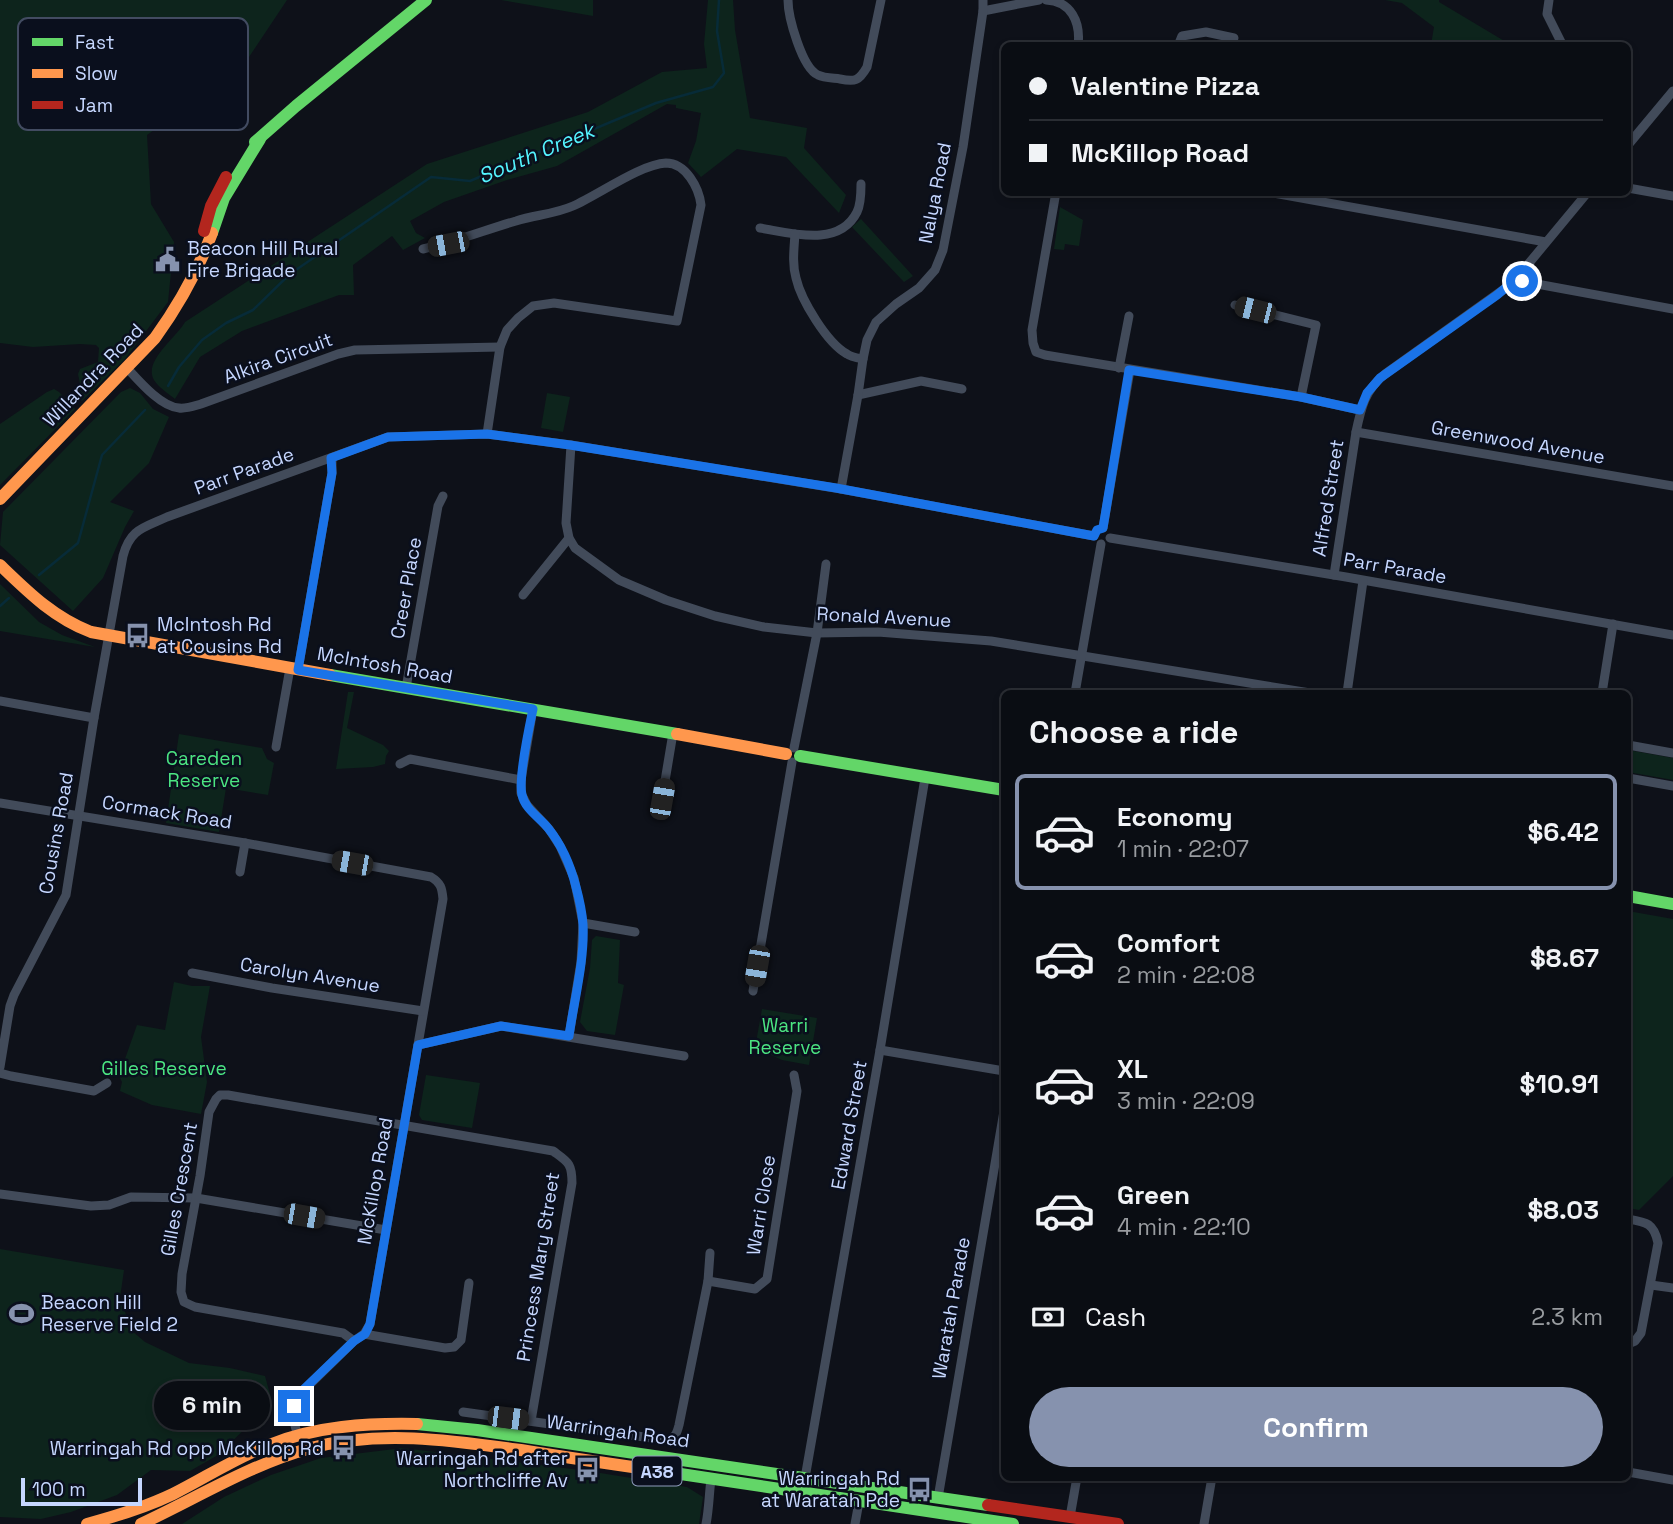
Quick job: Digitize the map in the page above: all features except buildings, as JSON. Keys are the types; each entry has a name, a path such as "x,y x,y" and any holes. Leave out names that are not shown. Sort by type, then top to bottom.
{"main road":[{"name":"Willandra Road","path":"0,499 166,325 197,266 208,213 217,192 248,145 260,139 296,106 426,0"},
{"name":"McIntosh Road","path":"0,565 57,617 78,628 108,636 1001,790"},
{"path":"1631,897 1673,904"},
{"name":"Warringah Road","path":"87,1524 129,1513 156,1502 270,1444 321,1429 397,1422 628,1452 1118,1524"},
{"path":"298,1435 303,1450"},
{"name":"Warringah Road","path":"141,1524 230,1479 303,1450 332,1443 400,1437 458,1441 1008,1524"},
{"path":"859,1502 861,1486"},
{"name":"Waratah Parade","path":"936,1513 938,1498"}],"street":[{"path":"788,0 793,27 809,68 817,75 852,81 862,76 867,67 881,0"},
{"name":"Nalya Road","path":"841,489 867,340 876,322 919,288 935,270 943,250 963,147 983,0"},
{"path":"983,11 1039,0"},
{"path":"1046,0 1070,9 1079,25 1078,42"},
{"path":"1549,0 1547,14 1561,42"},
{"path":"1180,42 1182,36 1206,32 1234,38"},
{"path":"1631,141 1673,91"},
{"path":"423,249 448,244 517,220 574,206 652,166 668,163 683,170 699,192 701,205 677,321 554,303 533,306 507,330 500,347 487,434"},
{"path":"760,228 809,236 827,234 846,226 858,211 861,184"},
{"path":"1631,189 1673,196"},
{"path":"1055,196 1032,330 1033,344 1037,352 1129,370 1301,397 1360,410"},
{"path":"1305,196 1546,242"},
{"name":"Alfred Street","path":"1334,575 1356,432 1360,410 1367,393 1380,378 1515,280 1585,196"},
{"path":"795,234 795,276 804,301 832,341 847,355 863,359"},
{"path":"1515,280 1673,309"},
{"path":"1235,305 1317,325 1301,397"},
{"path":"1119,368 1129,316"},
{"name":"Alkira Circuit","path":"127,368 165,404 183,408 355,350 500,347"},
{"path":"1103,528 1129,370"},
{"path":"858,395 921,381 962,389"},
{"name":"Greenwood Avenue","path":"1356,432 1673,486"},
{"name":"Parr Parade","path":"108,636 127,542 137,531 167,517 388,437 487,434 570,445 841,489 1094,536"},
{"path":"523,595 569,538 566,523 570,445"},
{"path":"276,747 332,473 331,458"},
{"name":"Creer Place","path":"406,688 438,506 443,496"},
{"path":"1103,528 1109,532 1110,538 1107,543 1101,544 1094,536 1097,530 1103,528"},
{"name":"Ronald Avenue","path":"569,538 575,548 619,580 666,600 715,616 764,627 817,633 878,632 991,641 1292,690"},
{"name":"Parr Parade","path":"1110,538 1673,635"},
{"path":"1076,690 1101,544"},
{"path":"753,991 793,755 817,633 826,564"},
{"path":"1347,690 1363,581"},
{"path":"1602,690 1613,624"},
{"name":"Cousins Road","path":"0,1067 14,995 66,895 108,636"},
{"path":"0,701 94,718"},
{"path":"533,709 521,793 531,811 555,837 570,868 577,888 583,923 581,962 569,1036"},
{"path":"662,799 673,733"},
{"path":"1631,746 1673,753"},
{"path":"400,764 410,760 521,780"},
{"name":"Edward Street","path":"805,1478 925,778"},
{"path":"1631,779 1673,786"},
{"name":"Cormack Road","path":"0,803 431,877 438,881 442,888"},
{"name":"Cormack Road","path":"240,872 245,843"},
{"name":"McKillop Road","path":"365,1334 370,1324 443,899 442,888"},
{"path":"583,923 635,932"},
{"name":"Carolyn Avenue","path":"192,973 423,1012"},
{"path":"418,1045 501,1026 684,1056"},
{"path":"880,1050 1001,1070"},
{"path":"0,1073 94,1091 107,1083"},
{"name":"Warri Close","path":"708,1281 755,1289 767,1279 797,1091 794,1075"},
{"name":"Gilles Crescent","path":"354,1341 344,1333 195,1307 184,1302 181,1292 182,1273 209,1112 220,1095 228,1095 404,1125"},
{"name":"Princess Mary Street","path":"404,1125 553,1151 570,1165 572,1183 531,1421"},
{"name":"Waratah Parade","path":"938,1498 1001,1129"},
{"path":"0,1194 91,1206 109,1205 131,1197 196,1198 386,1230"},
{"path":"1631,1219 1645,1221 1656,1235 1657,1243 1641,1333 1631,1343"},
{"path":"708,1281 710,1253"},
{"name":"Warringah Road","path":"463,1412 666,1440 674,1437 679,1426 708,1281"},
{"path":"298,1435 293,1415 299,1395 354,1341 365,1334 445,1348 454,1347 461,1340 469,1283"},
{"path":"1651,1285 1673,1288"},
{"path":"628,1452 631,1434"},
{"path":"1631,1473 1673,1480"},
{"path":"706,1524 711,1479"},
{"path":"1070,1517 1076,1481"},
{"path":"1204,1524 1211,1481"},
{"path":"855,1524 859,1502"}],"green space":[{"path":"0,0 287,0 248,58 248,18 18,18 18,130 154,130 147,135 151,204 174,242 168,302 125,359 82,401 74,394 80,384 78,374 80,369 98,362 99,348 96,345 33,347 0,343"},
{"path":"501,0 593,0 593,16"},
{"path":"708,0 733,0 735,30 750,118 807,128 804,148 846,195 839,213 786,157 737,149 701,177 688,163 696,141 701,113 667,104 557,166 444,202 410,221 416,233 425,238 403,250 392,236 353,265 354,295 339,295 242,331 200,357 175,399 156,383 152,373 153,365 185,322 427,164 588,112 662,72 707,68 704,44"},
{"path":"1385,0 1439,0 1506,42 1432,42 1434,27 1402,3"},
{"path":"1060,207 1083,220 1079,246 1065,244 1064,250 1054,249"},
{"path":"861,219 913,276 904,282 852,227"},
{"path":"130,388 140,393 153,409 169,417 149,463 110,502 134,511 103,578 73,611 0,545 3,512 121,392"},
{"path":"54,389 75,409 0,485 0,424"},
{"path":"547,393 570,397 563,432 541,428"},
{"path":"0,584 39,622 62,635 95,647 0,631"},
{"path":"348,692 354,692 347,728 383,745 389,751 385,764 336,769"},
{"name":"Careden Reserve","path":"179,734 262,748 267,759 274,763 268,795 226,788 219,832 166,823"},
{"path":"1631,751 1673,758 1673,780 1631,773"},
{"path":"1631,912 1673,919 1673,1176 1639,1210 1631,1209"},
{"path":"596,936 620,940 618,983 624,985 615,1035 587,1031 580,1022 592,940"},
{"name":"Gilles Reserve","path":"174,982 210,986 201,1037 207,1082 201,1114 152,1105 120,1091 122,1082 119,1076 137,1025 165,1030"},
{"name":"Warri Reserve","path":"762,1009 817,1018 809,1065 782,1060 755,1048"},
{"path":"426,1075 480,1083 472,1128 422,1120 419,1115"},
{"path":"0,1249 124,1270 120,1298 132,1331 145,1342 189,1363 265,1376 271,1398 260,1414 218,1455 190,1471 151,1470 117,1495 71,1512 41,1519 0,1517"},
{"path":"403,1448 588,1471 687,1487 703,1497 699,1524 182,1524 224,1497 271,1475 321,1458"}],"waterway":[{"name":"South Creek","path":"168,386 179,367 202,340 226,323 253,310 290,274 431,177 470,181 656,103 713,87 724,73 717,31 719,0"},
{"name":"South Creek","path":"39,575 78,543 102,455 145,410"},
{"name":"South Creek","path":"0,606 9,598"}],"traffic: fast":[{"path":"255,142 426,0"},
{"path":"212,233 224,198 260,139"},
{"path":"330,675 677,734"},
{"path":"800,756 1001,790"},
{"path":"1631,897 1673,904"},
{"path":"417,1424 477,1430 988,1505"},
{"path":"674,1473 1013,1524"}],"traffic: slow":[{"path":"0,499 155,338 187,288 212,233"},
{"path":"0,565 53,612 91,632 330,675"},
{"path":"677,734 786,754"},
{"path":"87,1524 163,1499 244,1456 287,1439 342,1427 417,1424"},
{"path":"141,1524 267,1463 311,1448 365,1439 446,1441 674,1473"}],"traffic: jam":[{"path":"204,231 211,206 226,177"},
{"path":"988,1505 1118,1524"}],"place":[{"name":"Beacon Hill Rural Fire Brigade","path":"167,259"},
{"name":"McIntosh Rd at Cousins Rd","path":"137,635"},
{"name":"Beacon Hill Reserve Field 2","path":"21,1313"},
{"name":"Warringah Rd opp McKillop Rd","path":"344,1448"},
{"name":"Warringah Rd after Northcliffe Av","path":"588,1469"},
{"name":"Warringah Rd at Waratah Pde","path":"920,1489"}],"route":[{"path":"294,1406 303,1390 354,1341 365,1334 370,1324 418,1045 501,1026 569,1036 583,937 577,888 570,868 555,837 531,811 521,793 533,709 298,670 332,473 331,458 388,437 487,434 836,488 1094,536 1097,530 1103,528 1129,370 1301,397 1360,410 1367,393 1380,378 1515,280 1522,281"}]}
